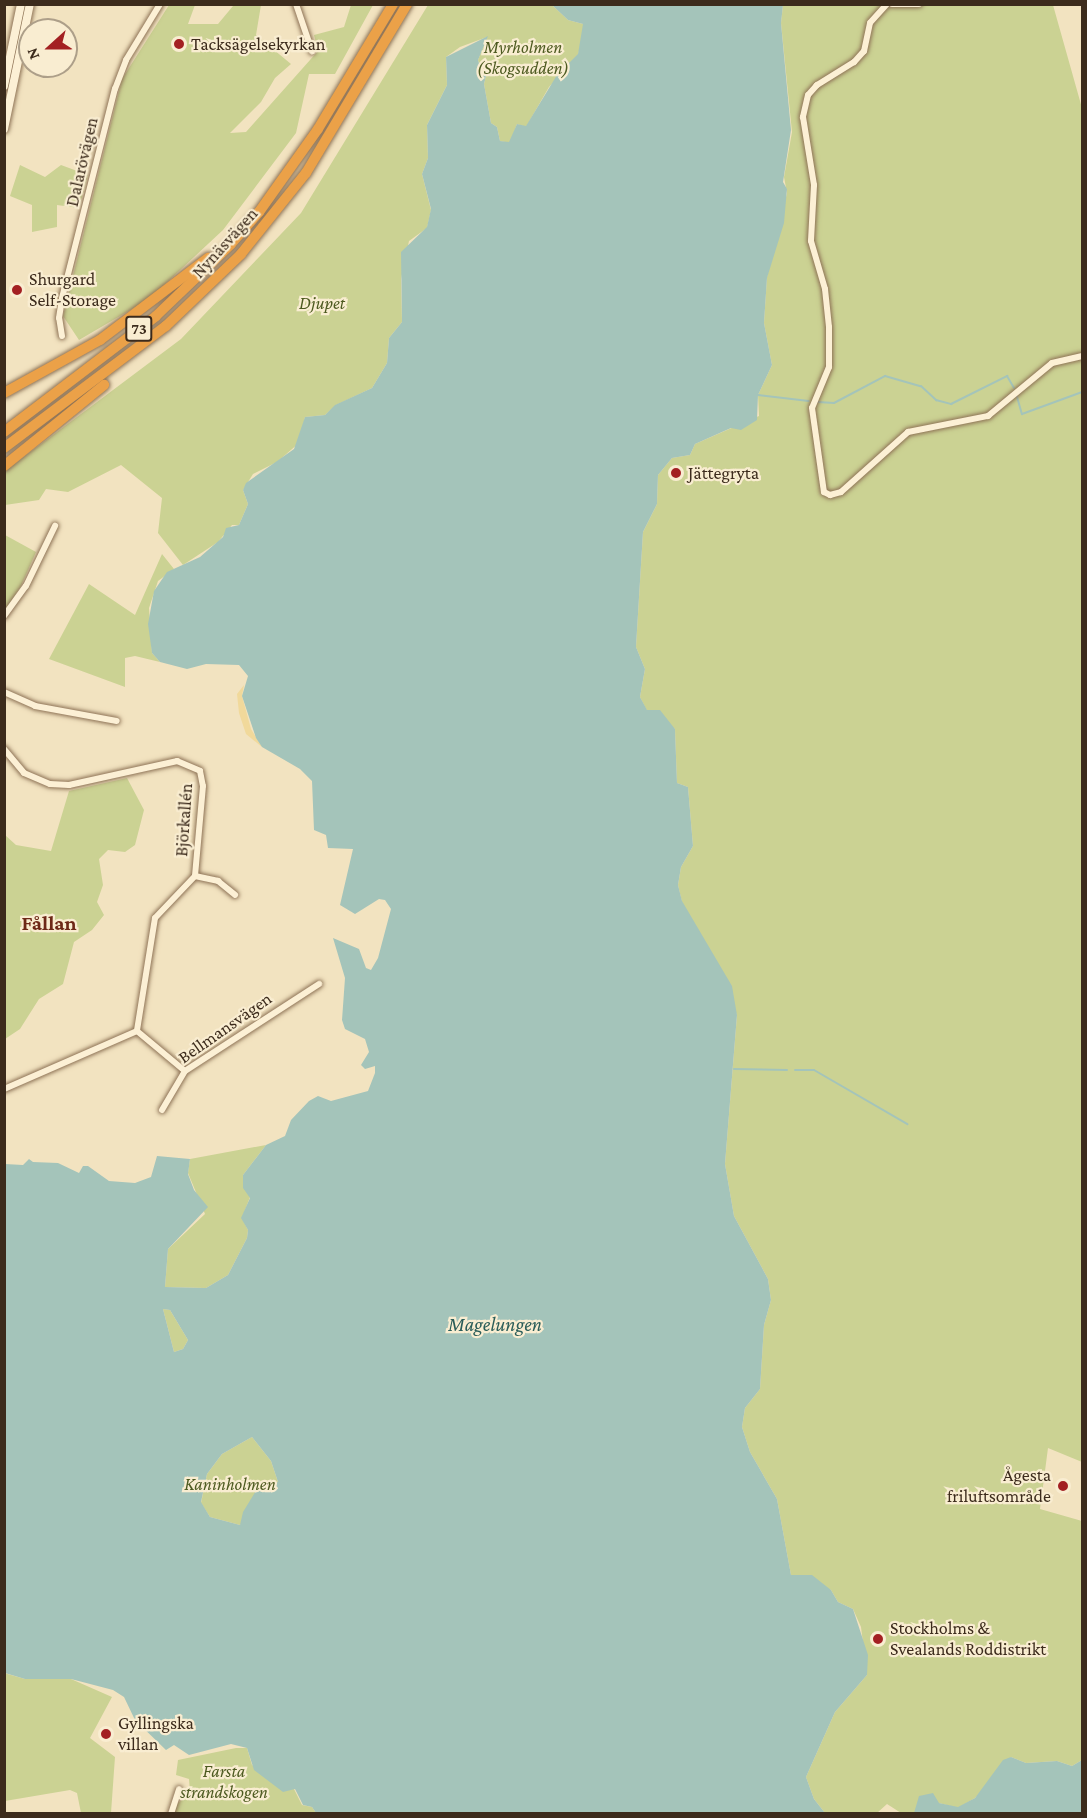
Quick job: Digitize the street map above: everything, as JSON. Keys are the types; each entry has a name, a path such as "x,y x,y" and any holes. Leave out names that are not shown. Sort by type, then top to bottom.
{"highway":[{"name":"Nynäsvägen","path":"4,432 156,316 260,212 318,129 393,4"},
{"name":"Nynäsvägen","path":"7,446 166,326 241,254 306,173 407,4"},
{"path":"4,393 100,340 136,315 180,282 260,212"},
{"path":"4,466 118,374 166,326"}],"street":[{"path":"4,86 21,4"},
{"path":"4,129 30,4"},
{"name":"Dalarövägen","path":"63,336 59,318 63,298 115,88 126,60 160,4"},
{"path":"296,4 312,51"},
{"path":"887,4 870,22 864,51 854,62 817,85 808,95 802,117 814,185 811,241 825,289 829,327 829,367 812,408 824,492 830,495 841,492 908,432 988,416 1052,363 1083,356"},
{"path":"892,4 919,4"},
{"path":"4,616 26,586 55,526"},
{"path":"4,692 35,706 93,720 117,721"},
{"name":"Björkallén","path":"4,749 24,773 50,784 69,785 177,760 195,766 200,771 203,786 195,876 155,918 137,1031"},
{"path":"195,876 218,881 235,895"},
{"name":"Bellmansvägen","path":"162,1110 185,1071 319,984"},
{"path":"4,1089 137,1031 185,1071"},
{"path":"171,1814 179,1790"}],"green space":[{"path":"169,5 195,5 188,24 218,24 233,6 261,5 256,35 291,64 275,78 261,102 230,133 246,132 318,51 314,35 344,27 351,5 373,5 335,74 309,74 296,133 223,230 149,299 79,340 63,316 122,79"},
{"name":"Djupet","path":"428,5 552,5 568,20 583,24 584,30 578,55 549,87 526,127 517,124 510,143 500,141 497,127 491,123 484,84 487,72 481,70 478,60 487,37 460,47 446,57 447,85 427,125 428,158 422,174 431,210 427,228 409,241 401,279 402,322 389,338 387,363 372,388 336,405 325,415 305,417 299,443 277,462 253,474 243,490 248,504 239,525 232,525 218,542 183,565 158,533 162,498 121,465 68,492 46,489 39,500 5,505 5,471 181,339 301,213"},
{"path":"783,5 1053,5 1082,108 1082,1462 1048,1448 1040,1509 1082,1521 1082,1760 1072,1766 1057,1761 1026,1763 1011,1757 975,1798 958,1808 939,1803 914,1813 901,1813 887,1804 877,1813 825,1813 814,1799 806,1777 835,1712 867,1675 861,1627 853,1609 838,1602 831,1590 791,1575 777,1499 750,1452 742,1427 745,1408 760,1389 764,1325 771,1300 768,1279 734,1216 725,1164 737,1015 682,902 678,885 681,867 693,846 688,787 677,783 675,729 647,711 640,697 645,669 636,647 643,532 657,504 658,475 672,458 690,455 695,444 759,416 758,395 772,365 764,323 767,277 787,193 784,177 792,132 781,23"},
{"path":"20,165 45,177 61,165 88,175 79,208 57,205 57,227 32,232 32,205 10,196"},
{"path":"5,535 36,552 21,586 5,610"},
{"path":"162,554 174,569 158,581 149,608 152,653 160,662 135,656 125,658 125,687 49,659 89,584 135,615"},
{"path":"127,778 144,810 135,845 125,852 108,850 99,859 103,885 97,902 104,915 92,930 74,942 63,984 39,999 20,1029 5,1039 5,835 16,845 51,851 69,791"},
{"path":"266,1145 243,1175 250,1197 242,1218 248,1230 247,1238 228,1275 206,1288 165,1287 168,1249 205,1214 188,1173 190,1159"},
{"path":"163,1309 170,1310 188,1340 183,1349 174,1352"},
{"name":"Kaninholmen","path":"252,1437 271,1461 278,1482 240,1525 210,1517 201,1503 207,1474 222,1454"},
{"path":"4,1673 25,1679 71,1679 112,1697 90,1738 115,1757 111,1813 81,1813 77,1793 70,1790 5,1801"},
{"name":"Farsta strandskogen","path":"236,1748 247,1748 252,1765 294,1789 302,1805 312,1807 316,1813 174,1814 177,1804 190,1793 189,1779 176,1775 178,1760"}],"sand":[{"path":"244,685 242,696 251,729 262,747 246,734 239,713 237,694"}],"water":[{"name":"Magelungen","path":"552,5 783,5 781,23 791,130 783,182 787,189 784,223 767,278 764,323 772,365 758,395 757,420 741,430 731,428 695,444 690,455 672,458 658,475 657,504 643,532 636,647 645,669 640,697 647,710 660,710 675,729 677,783 688,787 693,846 681,867 678,885 682,901 732,986 737,1015 725,1164 734,1216 768,1279 771,1300 764,1325 760,1389 745,1408 742,1427 750,1452 777,1499 791,1575 812,1575 831,1590 838,1602 853,1609 868,1655 867,1675 835,1712 806,1777 814,1799 825,1813 316,1813 312,1807 303,1805 295,1789 283,1792 254,1770 247,1748 231,1744 189,1755 174,1745 166,1750 135,1720 124,1697 113,1690 71,1679 25,1679 5,1673 5,1164 23,1165 29,1159 33,1162 58,1163 79,1173 83,1166 88,1166 109,1181 135,1183 151,1177 157,1156 190,1159 188,1174 194,1190 208,1207 168,1249 165,1287 206,1288 228,1275 247,1238 248,1230 241,1218 250,1198 243,1188 243,1175 266,1145 285,1136 291,1120 309,1101 318,1096 331,1101 368,1091 375,1073 375,1066 365,1069 361,1065 369,1052 365,1039 345,1029 342,1020 345,978 333,938 359,949 366,968 371,970 378,958 391,909 385,900 379,899 355,914 340,905 353,849 328,848 326,835 314,830 312,781 300,769 262,747 256,738 242,696 248,676 239,665 206,664 187,669 160,662 152,653 148,624 154,591 167,572 200,557 223,537 226,528 239,525 248,504 243,490 246,483 294,449 305,417 325,415 335,405 372,388 387,363 389,338 402,322 401,252 427,227 431,209 422,174 428,158 427,125 447,85 446,57 488,36 478,60 481,70 487,72 484,84 491,123 497,127 500,141 509,142 517,124 526,126 557,75 578,54 583,24 568,20","holes":["163,1309 170,1310 188,1340 183,1349 174,1352","252,1437 271,1461 278,1482 257,1489 243,1512 240,1525 210,1517 201,1502 207,1474 222,1454"]},
{"path":"1011,1757 1026,1763 1057,1761 1072,1766 1082,1760 1082,1813 914,1813 919,1796 933,1793 939,1803 958,1807 975,1798 1003,1760"}],"waterway":[{"path":"818,402 834,403 885,376 921,386 936,400 951,404 1007,376 1014,388"},
{"path":"1017,397 1022,414 1082,392"},
{"path":"758,395 809,401"},
{"path":"734,1069 787,1070"},
{"path":"795,1070 814,1070 907,1124"}],"place":[{"name":"Tacksägelsekyrkan","path":"179,44"},
{"name":"Shurgard Self-Storage","path":"17,290"},
{"name":"Jättegryta","path":"676,473"},
{"name":"Ågesta friluftsområde","path":"1063,1486"},
{"name":"Stockholms & Svealands Roddistrikt","path":"878,1639"},
{"name":"Gyllingska villan","path":"106,1734"}],"district":[{"name":"Fållan","path":"49,923"}],"park label":[{"name":"Myrholmen (Skogsudden)","path":"523,58"}]}
